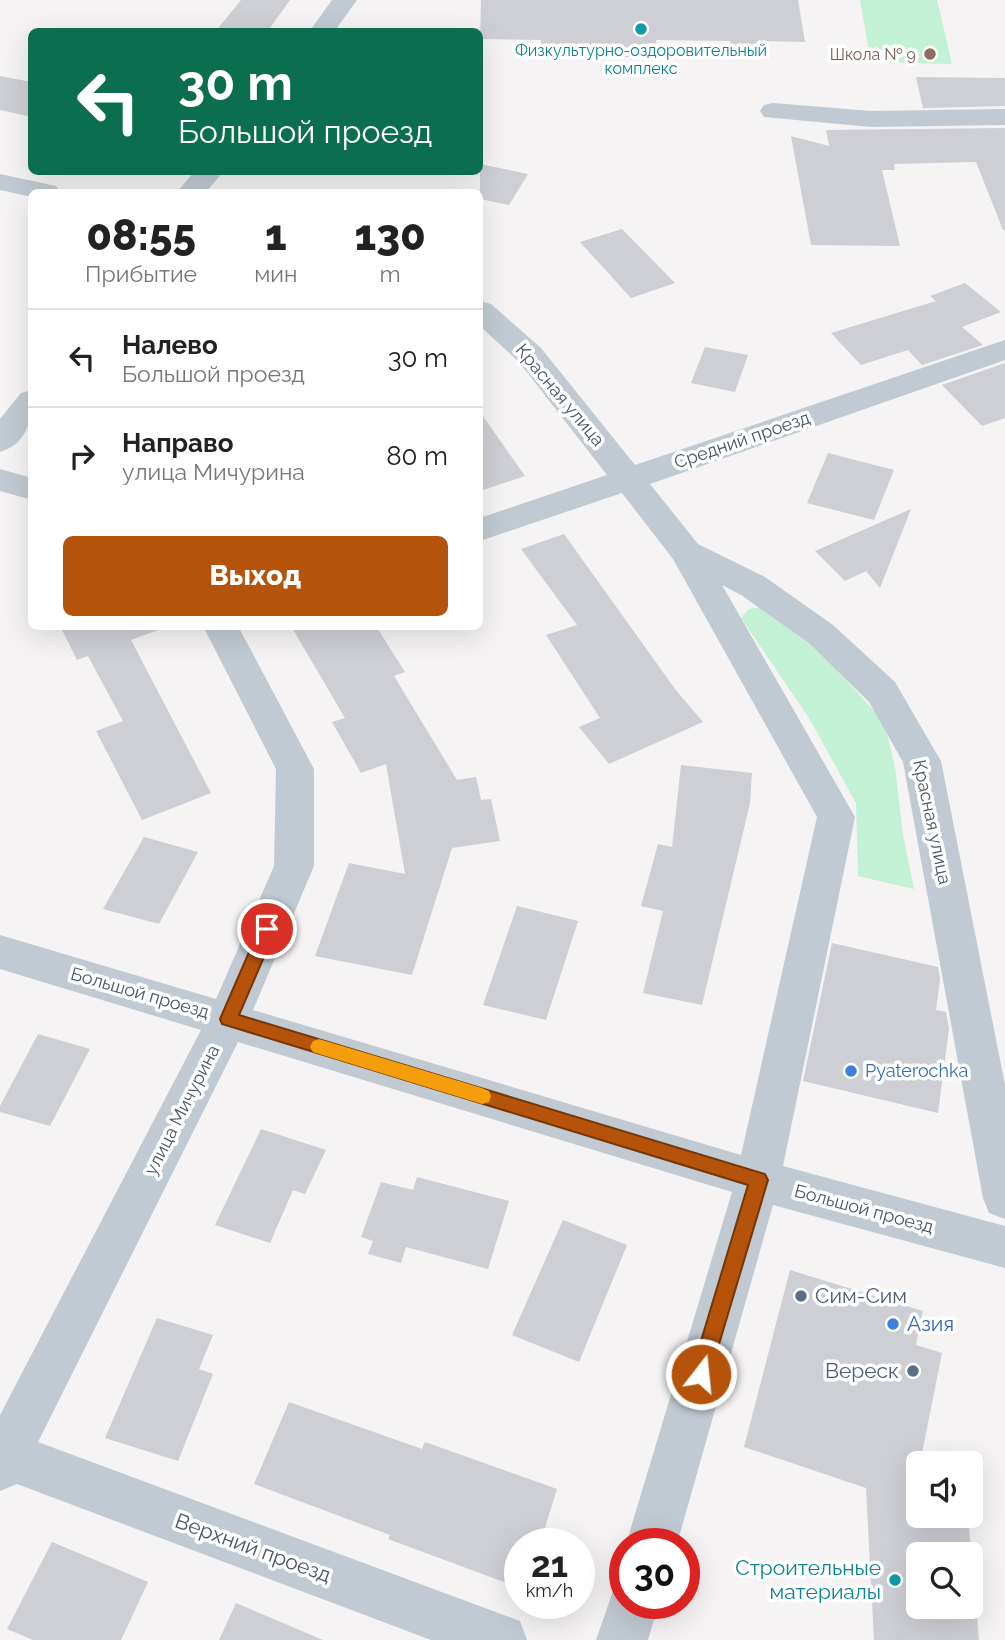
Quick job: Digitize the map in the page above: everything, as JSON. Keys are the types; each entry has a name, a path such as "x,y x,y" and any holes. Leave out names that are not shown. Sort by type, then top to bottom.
{"street":[{"path":"324,28 345,0"},
{"path":"773,111 870,119 1005,117"},
{"path":"194,189 206,175"},
{"path":"0,182 32,189"},
{"name":"Красная улица","path":"483,313 530,355 686,552 836,817 758,1180 656,1528"},
{"name":"Средний проезд","path":"483,529 1005,350"},
{"path":"0,441 28,405"},
{"path":"0,480 28,488"},
{"name":"Красная улица","path":"686,552 753,586 821,634 882,691 922,761 1005,1198"},
{"name":"улица Мичурина","path":"3,1461 228,1019 294,866 295,769 222,630"},
{"name":"Большой проезд","path":"0,952 758,1180 1005,1247"},
{"name":"Верхний проезд","path":"3,1461 501,1640"},
{"path":"622,1640 628,1619"}],"green space":[{"path":"860,0 937,0 952,64 871,62"},
{"path":"763,607 813,643 884,722 895,767 903,835 914,889 858,876 856,803 809,718 741,618 749,609"}],"building":[{"path":"241,0 290,0 270,28 218,28"},
{"name":"Физкультурно-оздоровительный комплекс","path":"481,0 798,0 805,42 762,41 765,58 733,58 730,41 656,40 657,57 541,57 541,40 483,39 483,28 480,28"},
{"path":"0,76 28,81 28,116 0,110"},
{"path":"916,77 1005,78 1005,106 923,108"},
{"path":"1005,128 1005,230 976,162 894,164 895,170 882,170 900,246 811,245 791,136 829,146 826,130"},
{"path":"483,165 528,174 509,205 483,200 483,189 480,189"},
{"path":"622,229 675,283 631,298 580,242"},
{"path":"965,283 1001,312 962,327 983,345 922,365 908,350 861,365 831,333 936,301 930,296"},
{"path":"705,347 748,355 735,392 691,383"},
{"path":"1005,363 1005,418 982,426 942,385"},
{"path":"483,416 525,476 483,490"},
{"path":"828,453 894,470 874,520 807,503"},
{"path":"911,509 880,588 866,571 845,581 815,551"},
{"path":"564,534 675,689 703,722 609,764 579,727 600,718 546,635 577,625 521,549"},
{"path":"62,630 158,630 131,640 211,793 142,820 96,731 123,721 88,656 77,660"},
{"path":"293,630 379,630 405,672 394,676 457,780 476,777 481,800 491,799 500,841 452,848 412,975 315,956 349,863 405,874 386,764 361,773 332,722 345,718"},
{"path":"681,765 752,773 750,803 702,1005 643,993 663,911 641,906 658,844 672,847"},
{"path":"144,837 198,852 159,924 103,909"},
{"path":"517,906 578,921 546,1020 483,1005"},
{"path":"832,943 938,967 940,979 936,1010 946,1012 949,1029 938,1113 803,1081"},
{"path":"38,1034 90,1049 50,1126 0,1112 0,1106"},
{"path":"261,1129 326,1150 305,1194 293,1190 270,1243 215,1225"},
{"path":"417,1177 509,1201 488,1269 406,1247 401,1263 368,1254 373,1241 361,1237 381,1182 413,1190"},
{"path":"563,1220 627,1245 579,1362 512,1335"},
{"path":"790,1270 923,1311 916,1345 942,1353 922,1451 906,1451 906,1528 969,1528 970,1542 906,1542 906,1619 977,1619 979,1640 874,1640 866,1488 744,1447"},
{"path":"157,1318 213,1335 199,1369 213,1374 178,1461 105,1438"},
{"path":"289,1402 422,1449 425,1442 557,1489 545,1528 504,1528 504,1582 388,1539 390,1535 254,1484"},
{"path":"52,1542 148,1582 121,1640 33,1640 7,1629"},
{"path":"236,1603 323,1640 219,1640"}],"slow traffic":[{"path":"319,1047 482,1096"}],"place":[{"name":"Физкультурно-оздоровительный комплекс","path":"641,29"},
{"name":"Школа № 9","path":"930,54"},
{"name":"Pyaterochka","path":"851,1071"},
{"name":"Сим-Сим","path":"801,1296"},
{"name":"Азия","path":"893,1324"},
{"name":"Вереск","path":"913,1371"},
{"name":"Строительные материалы","path":"895,1580"}],"route":[{"path":"267,929 228,1019 758,1180 701,1374"}]}
